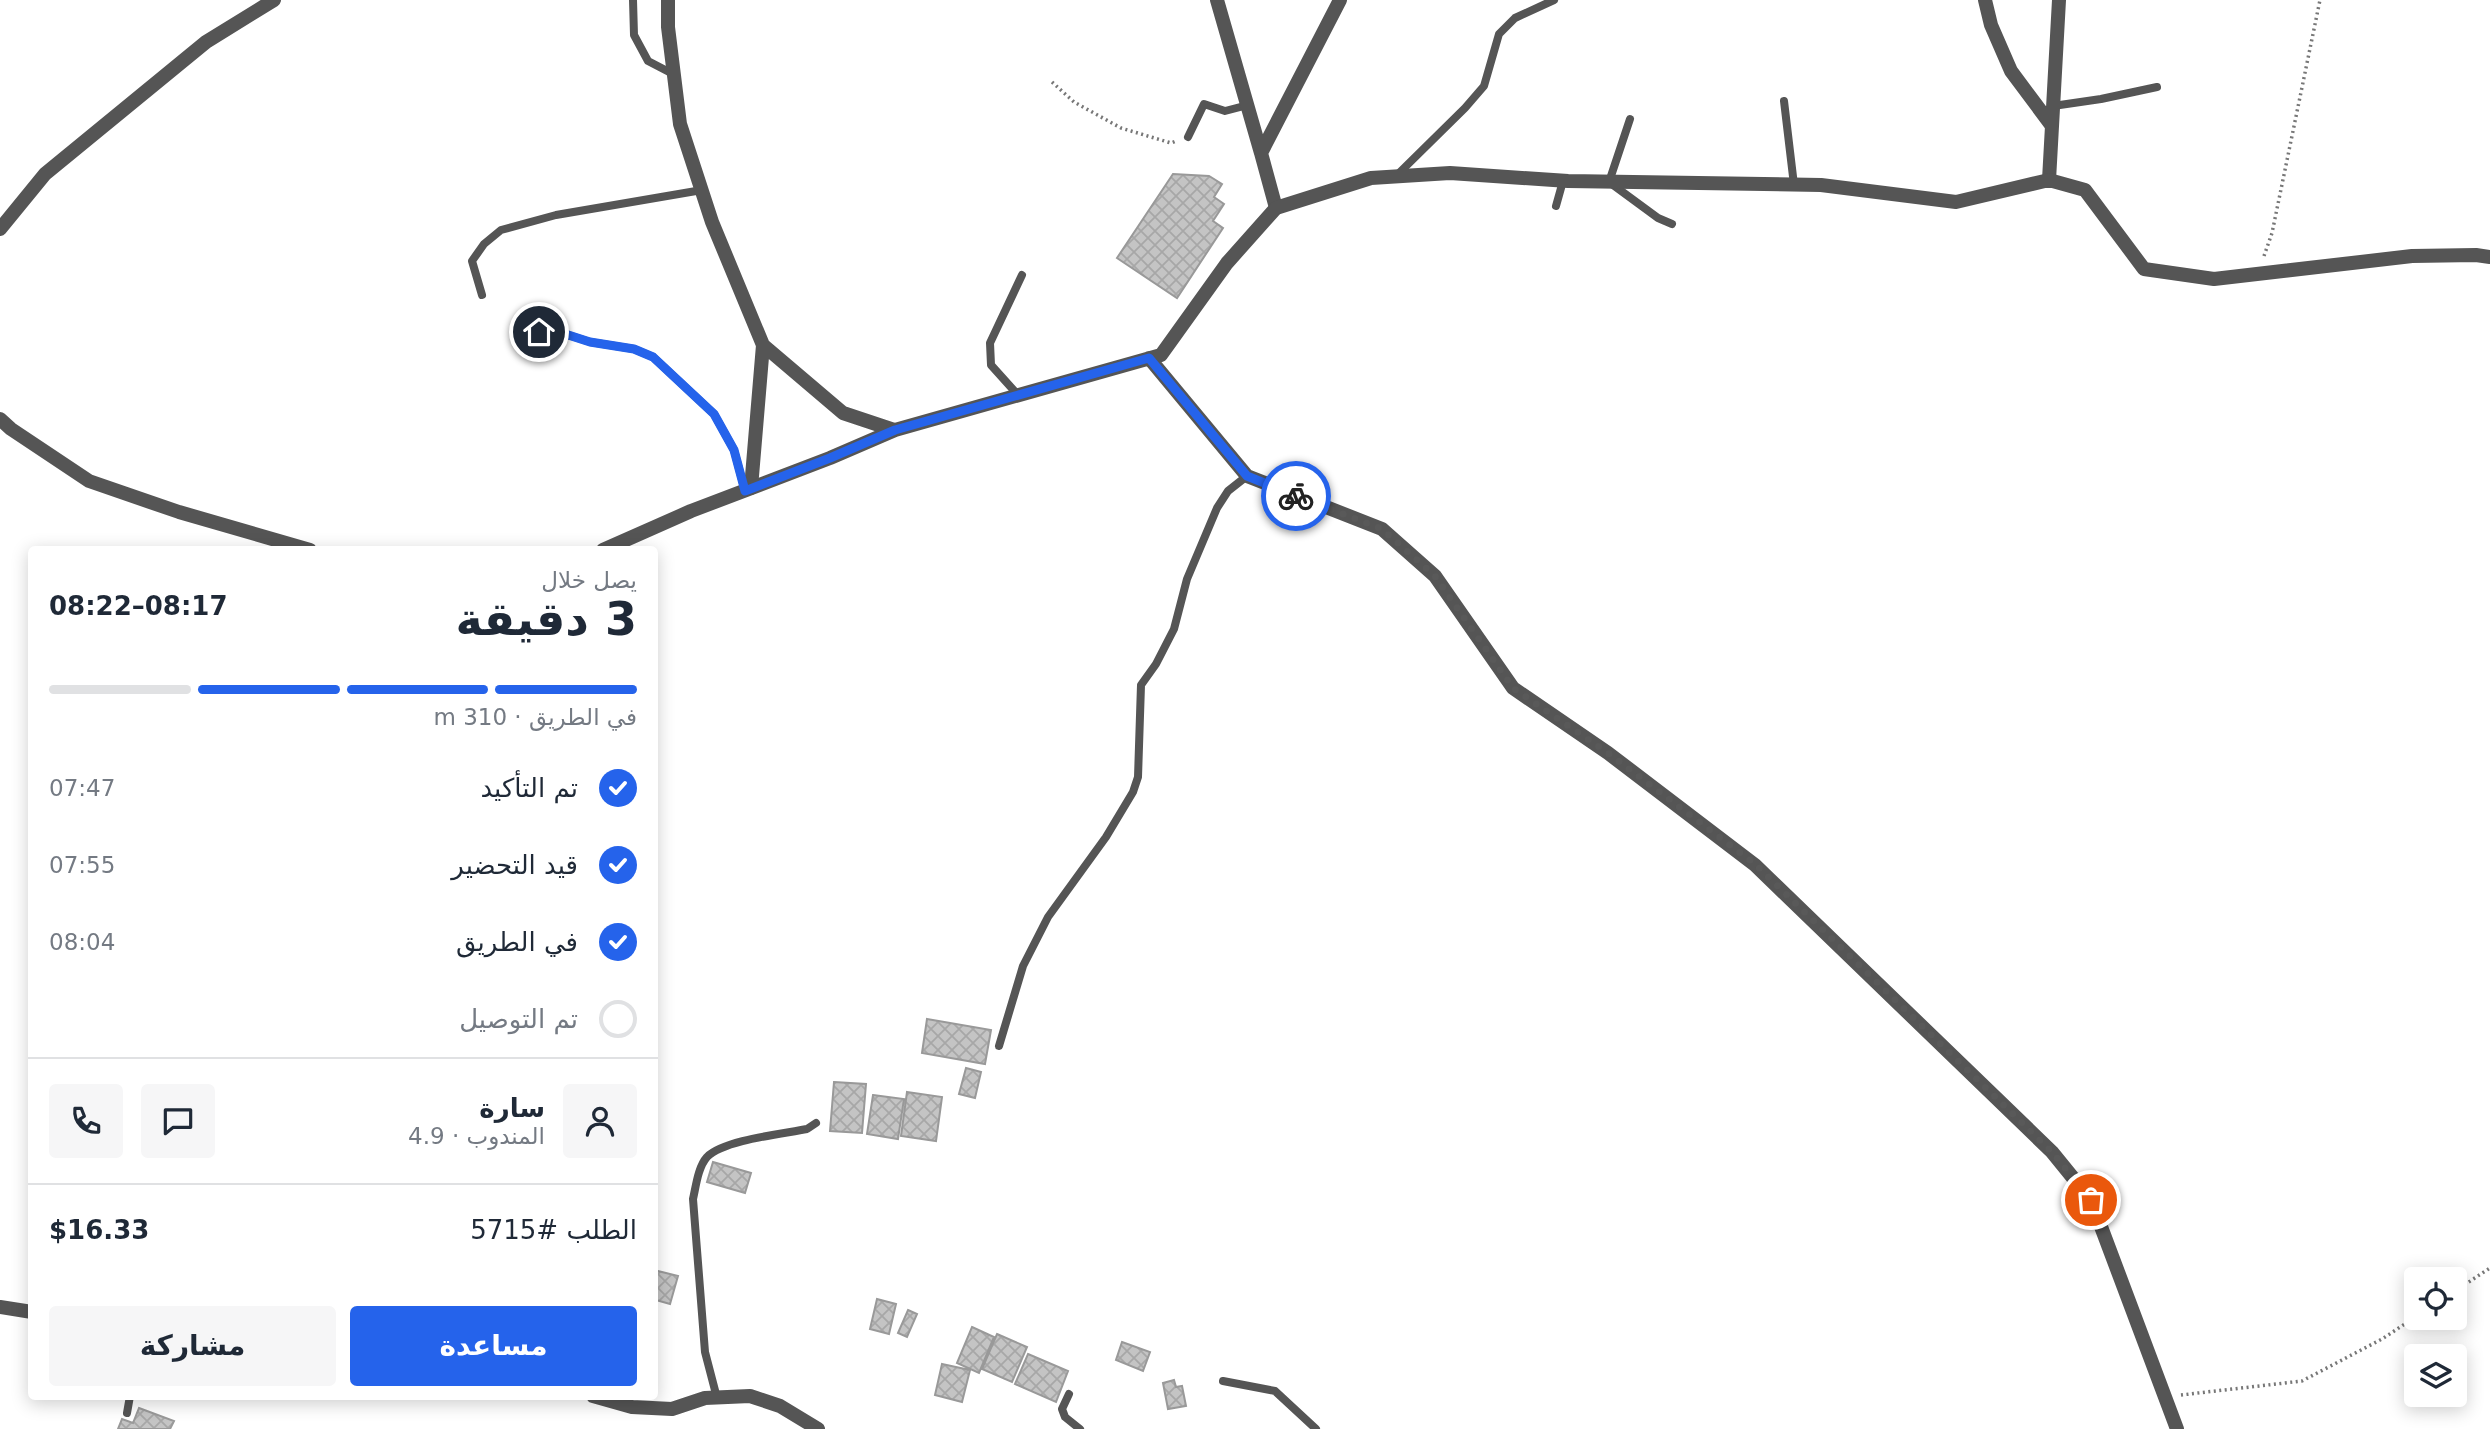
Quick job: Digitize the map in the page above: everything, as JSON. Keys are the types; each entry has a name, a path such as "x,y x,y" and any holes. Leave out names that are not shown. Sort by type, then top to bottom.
{"street":[{"path":"0,229 45,174 206,42 274,0"},
{"path":"668,0 673,74 680,124 712,222 763,345 843,413 894,430"},
{"path":"1217,0 1276,208"},
{"path":"1261,153 1340,0"},
{"path":"1984,0 1991,25 2011,71 2052,127"},
{"path":"2049,180 2059,0"},
{"path":"613,546 894,430 1161,355 1227,263 1276,208 1371,178 1450,173 1563,181 1821,185 1956,202 2049,180 2085,190 2144,269 2214,279 2412,256 2490,257"},
{"path":"748,490 763,345"},
{"path":"1149,358 1247,476 1382,529 1435,576 1513,688 1608,753 1755,864 2052,1152 2091,1200 2177,1429"},
{"path":"0,419 89,481 178,512 296,546"},
{"path":"0,1307 28,1311"},
{"path":"607,1400 632,1407 672,1409 705,1398 750,1396 780,1406 818,1429"}],"lane":[{"path":"633,0 634,35 648,61 673,74"},
{"path":"1396,176 1465,108 1483,86 1499,34 1515,18 1554,0"},
{"path":"2053,106 2157,87"},
{"path":"1784,101 1794,184"},
{"path":"1188,137 1204,104 1225,110 1248,105"},
{"path":"1630,120 1609,182 1658,218 1671,224"},
{"path":"1556,206 1563,181"},
{"path":"482,295 472,261 484,244 501,230 556,215 702,190"},
{"path":"1018,395 991,365 990,343 1022,275"},
{"path":"539,332 559,332 590,342 634,349 653,357 714,414 734,450 748,490"},
{"path":"999,1046 1023,967 1048,917 1106,837 1133,792 1138,777 1141,685 1156,664 1174,629 1187,579 1217,508 1228,491 1247,476"},
{"path":"717,1398 705,1352 693,1199 698,1175 705,1159 721,1147 807,1129 816,1123"},
{"path":"1223,1381 1275,1391 1316,1429"},
{"path":"1069,1394 1062,1409 1065,1417 1080,1429"},
{"path":"127,1413 129,1400"}],"path":[{"path":"2257,274 2272,233 2320,0"},
{"path":"1052,82 1074,102 1121,128 1171,143 1188,137"},
{"path":"2467,1283 2490,1268"},
{"path":"2165,1398 2302,1381 2404,1325"}],"building":[{"path":"1173,174 1209,176 1222,184 1214,197 1224,204 1213,221 1223,228 1177,298 1117,258"},
{"path":"927,1019 991,1030 985,1064 922,1053"},
{"path":"966,1068 981,1072 975,1098 959,1094"},
{"path":"834,1082 866,1084 862,1133 830,1131"},
{"path":"907,1092 942,1097 936,1141 901,1136"},
{"path":"873,1095 904,1099 898,1139 867,1134"},
{"path":"713,1162 751,1173 745,1193 707,1182"},
{"path":"658,1271 678,1276 670,1304 658,1301"},
{"path":"877,1299 896,1304 889,1334 870,1329"},
{"path":"908,1310 917,1314 907,1337 898,1333"},
{"path":"972,1327 994,1337 979,1373 957,1363"},
{"path":"997,1334 1027,1347 1012,1382 982,1369"},
{"path":"1122,1342 1150,1352 1143,1371 1116,1360"},
{"path":"1028,1354 1068,1371 1056,1402 1015,1384"},
{"path":"942,1364 970,1370 962,1402 935,1395"},
{"path":"1174,1380 1176,1387 1182,1386 1186,1406 1168,1409 1163,1383"},
{"path":"139,1408 174,1421 170,1429 118,1429 122,1419 133,1423"}],"way so far":[{"path":"1296,496 1382,529 1435,576 1513,688 1608,753 1755,864 2052,1152 2091,1200"}],"route":[{"path":"539,332 559,332 590,342 634,349 653,357 714,414 734,450 745,491 895,430 1149,358 1247,476 1296,496"}]}
